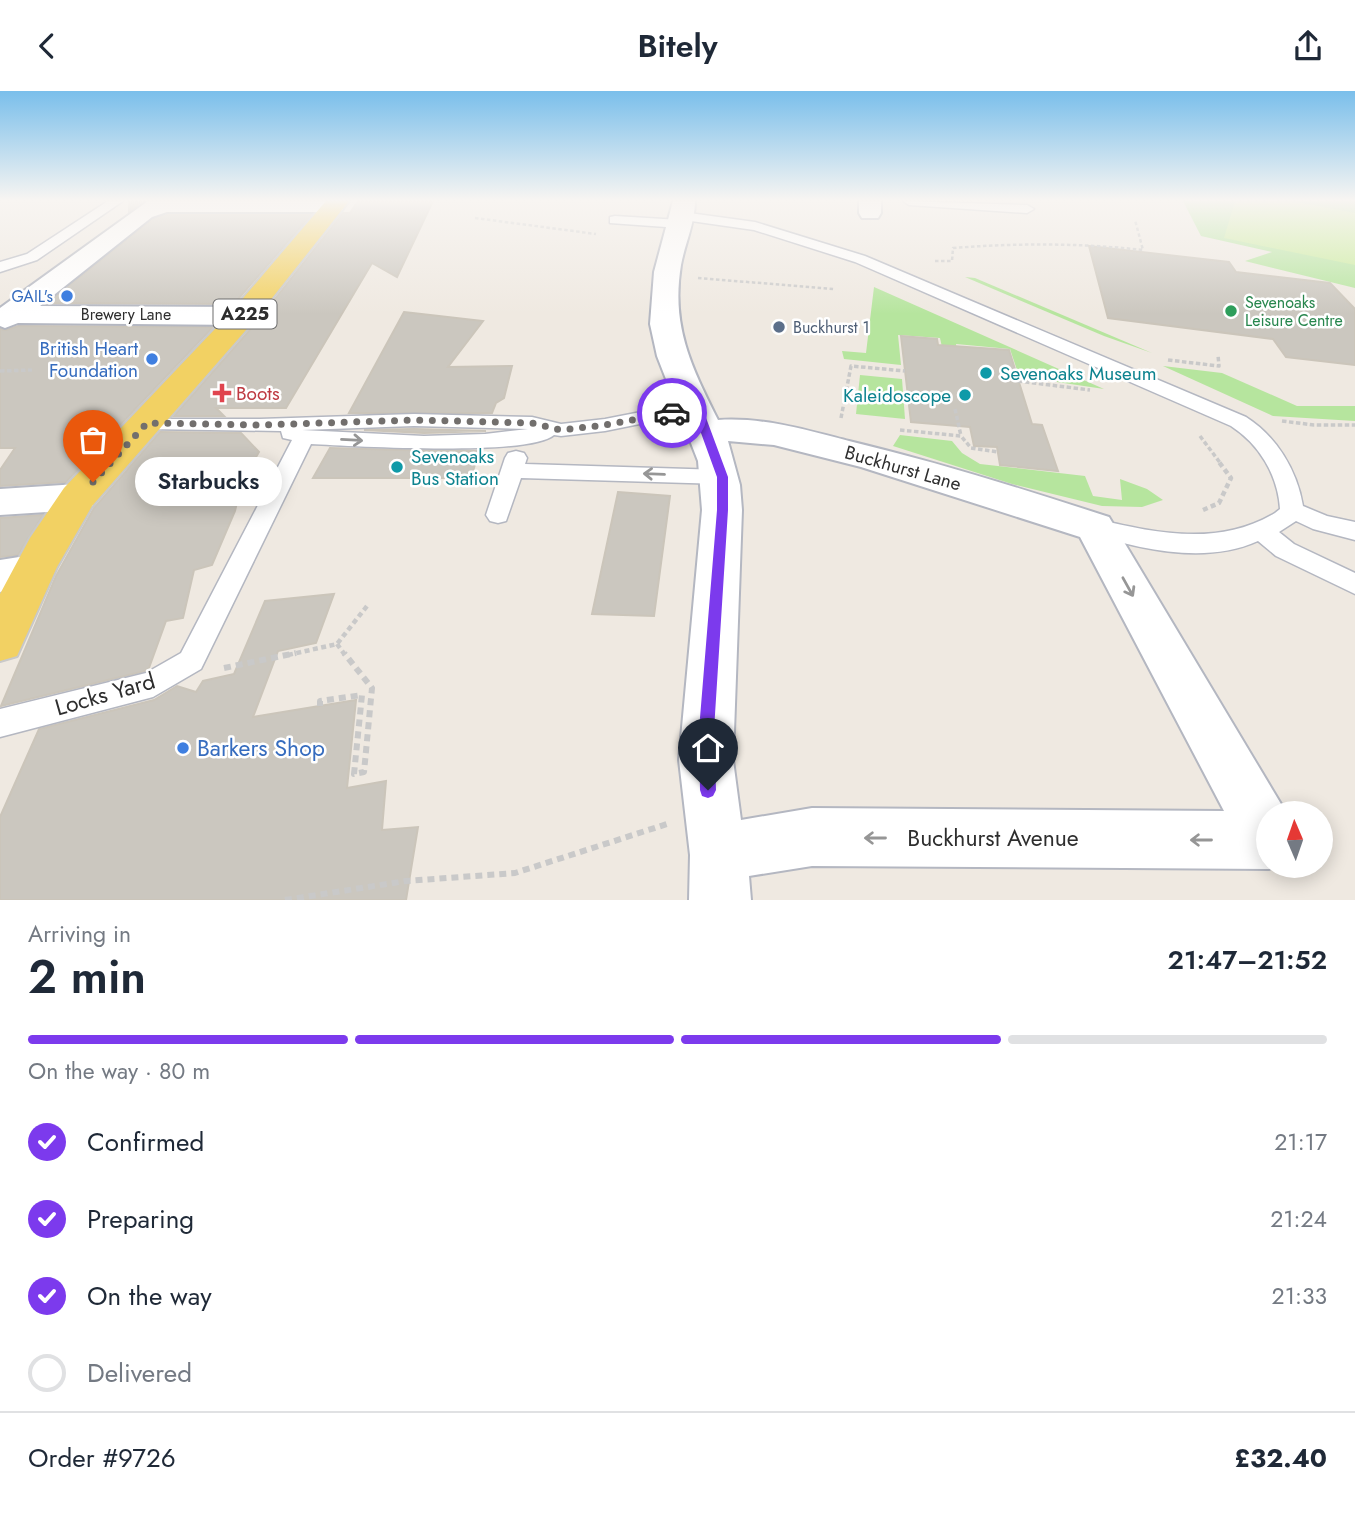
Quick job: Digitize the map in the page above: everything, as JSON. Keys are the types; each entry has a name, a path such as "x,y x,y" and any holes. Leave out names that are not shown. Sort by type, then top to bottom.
{"main road":[{"name":"A225","path":"0,642 16,573 55,529 78,497 243,316 307,239"}],"street":[{"path":"5,320 110,239"},
{"path":"676,239 666,287 665,332 702,419 722,477 706,730 706,760 716,855"},
{"name":"Brewery Lane","path":"5,320 243,316"},
{"name":"Buckhurst Lane","path":"702,419 885,461 1095,527"},
{"path":"0,502 78,497"},
{"name":"Buckhurst Avenue","path":"1095,527 1256,816"},
{"name":"Buckhurst Avenue","path":"716,855 758,844 812,837 1256,839"}],"lane":[{"path":"5,264 32,257 61,239"},
{"path":"795,239 882,266 1227,415 1252,429 1267,443 1292,499 1292,510 1288,516 1262,531 1218,543 1187,546 1095,527"},
{"name":"Buckhurst Lane","path":"147,423 260,425 345,420 438,420 532,423 561,430 702,419"},
{"path":"260,425 304,437 401,442 520,437 561,430"},
{"name":"Locks Yard","path":"0,723 153,684 191,661 304,437"},
{"path":"498,515 513,471 520,437"},
{"path":"513,471 722,477"},
{"path":"1292,510 1321,523 1355,531"},
{"path":"1262,531 1285,550 1355,584"}],"path":[{"path":"690,239 694,247 684,278 834,289"},
{"path":"932,261 952,261 953,248 986,246 1094,243 1143,250 1140,239"},
{"path":"836,449 851,366 905,371"},
{"path":"0,371 32,370"},
{"path":"955,409 961,436"},
{"path":"1197,432 1231,478 1219,503 1203,510"},
{"path":"153,684 338,644 367,606"},
{"path":"320,706 320,701 362,695 354,774 364,772 372,688 338,644"},
{"path":"285,900 407,881 716,855"}],"green space":[{"path":"1213,239 1355,239 1355,288 1245,261 1272,252"},
{"path":"1228,239 1355,239 1355,265"},
{"path":"965,277 975,278 1152,353 1104,336"},
{"path":"874,287 1104,389 1057,382 1053,375 1017,370 1010,349 956,344 959,362 945,361 940,338 898,335 901,365 844,359 842,351 866,353"},
{"path":"1163,366 1222,373 1297,406 1355,406 1355,421 1273,416"},
{"path":"860,375 902,379 905,419 856,414"},
{"path":"900,435 952,441 962,453 980,464 1085,476 1093,496 1122,500 1120,479 1147,489 1163,500 1142,507 1102,506 1012,484 893,446"}],"building":[{"path":"128,239 290,239 234,304 47,303"},
{"path":"323,239 415,239 397,277 372,263 286,408 216,408 224,416 174,416 255,324"},
{"name":"Sevenoaks Leisure Centre","path":"1089,246 1229,262 1236,272 1330,283 1355,309 1355,365 1286,357 1273,339 1108,318"},
{"path":"404,312 483,321 448,367 512,366 504,398 496,403 492,413 349,413"},
{"path":"18,326 213,327 66,482 0,486 0,470 15,448 0,448 0,329"},
{"name":"Kaleidoscope","path":"901,336 937,339 938,345 1009,350 1032,424 1042,425 1058,471 1000,465 997,447 974,446 970,427 911,422"},
{"path":"364,430 486,431 424,433"},
{"path":"160,432 241,433 259,452 242,481 235,511 212,565 194,570 183,618 166,621 149,668 145,671 1,706 56,576 94,508"},
{"name":"Sevenoaks Bus Station","path":"330,448 479,451 471,478 313,478"},
{"path":"618,492 670,496 654,616 592,614"},
{"path":"43,515 18,555 0,557 0,518"},
{"path":"334,594 316,643 278,651 253,717 356,700 347,788 386,781 382,830 418,827 406,900 0,900 0,817 39,729 154,700 177,686 196,692 203,681 234,674 265,601"}],"way so far":[{"path":"93,482 147,423 260,425 345,420 414,420 532,423 561,430 672,413"}],"place":[{"name":"GAIL's","path":"67,296"},
{"name":"Sevenoaks Leisure Centre","path":"1231,311"},
{"name":"Buckhurst 1","path":"779,327"},
{"name":"British Heart Foundation","path":"152,359"},
{"name":"Sevenoaks Museum","path":"986,373"},
{"name":"Boots","path":"222,393"},
{"name":"Kaleidoscope","path":"965,395"},
{"name":"Sevenoaks Bus Station","path":"397,467"},
{"name":"Starbucks","path":"93,482"},
{"name":"Barkers Shop","path":"183,748"}],"route":[{"path":"672,413 697,407 722,477 706,730 708,790"}]}
